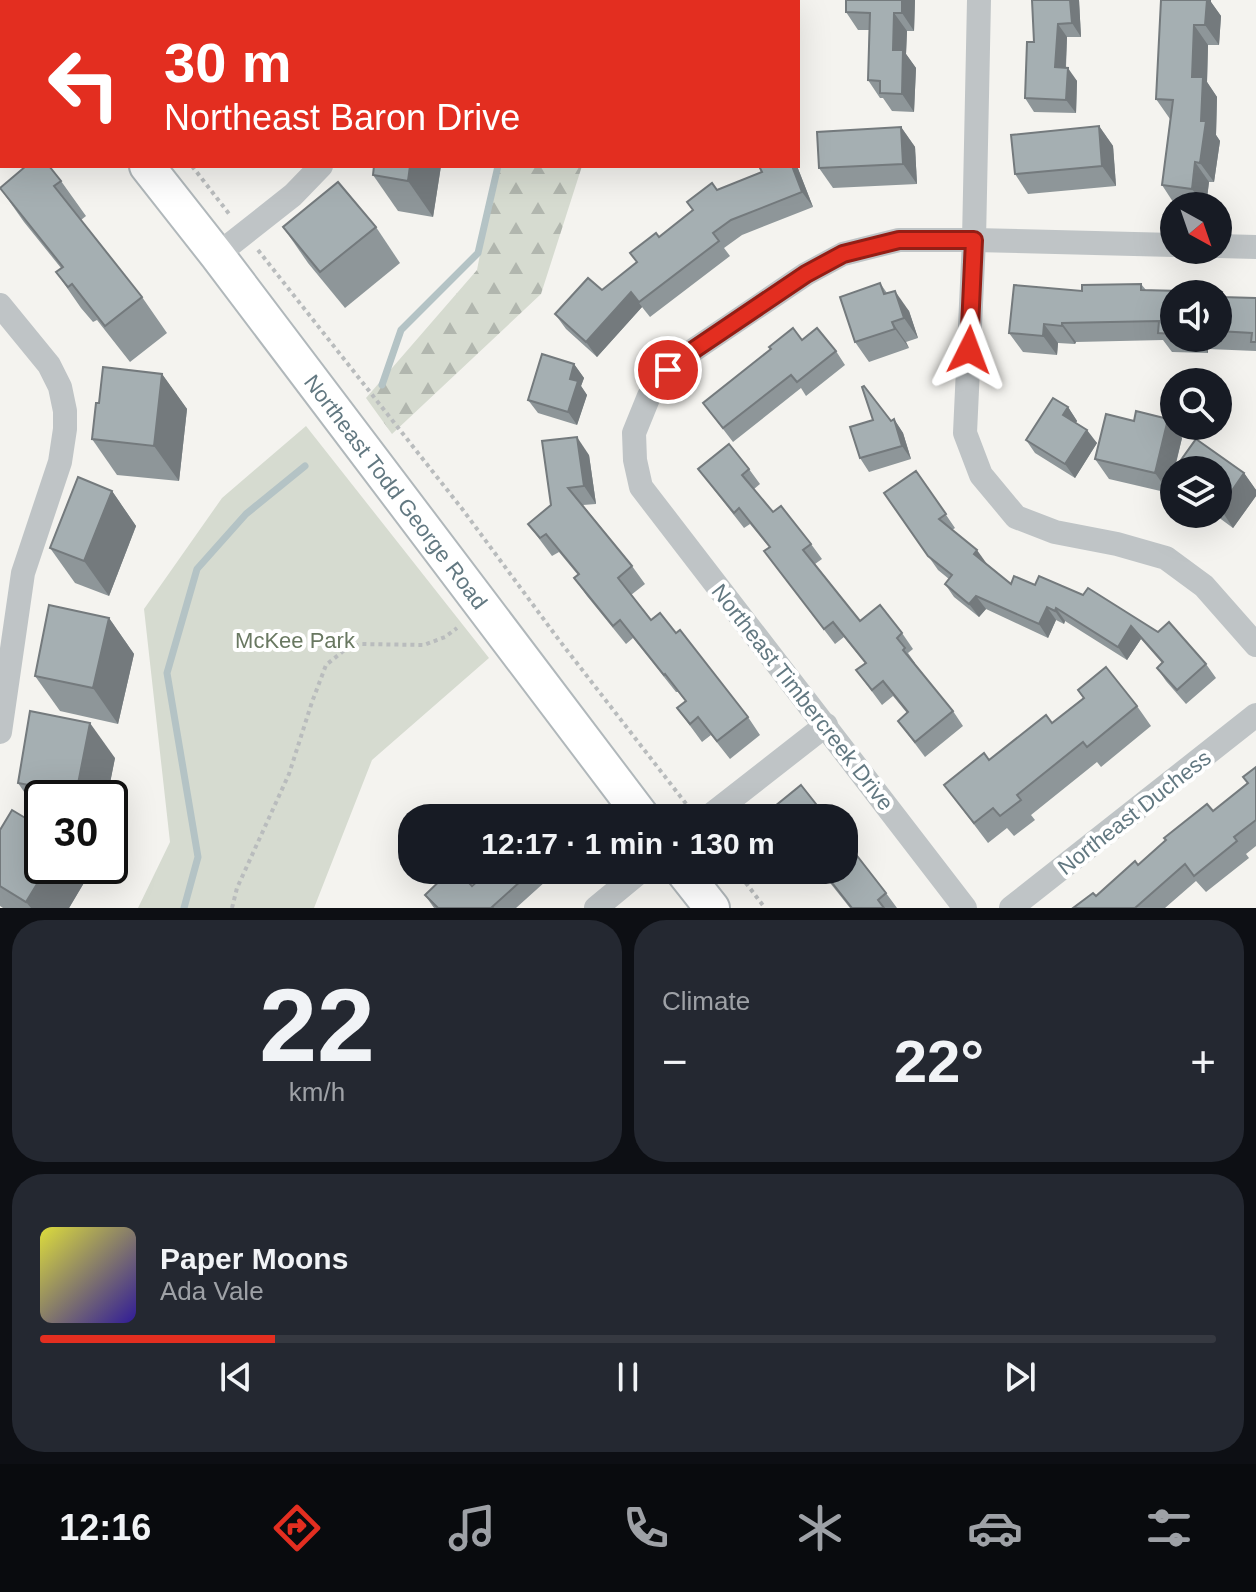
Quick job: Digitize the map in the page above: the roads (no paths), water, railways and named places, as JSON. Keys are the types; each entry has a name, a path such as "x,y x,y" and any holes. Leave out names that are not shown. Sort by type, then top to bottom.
{"main road":[{"name":"Northeast Todd George Road","path":"149,168 632,804"},
{"path":"693,884 712,908"}],"street":[{"path":"979,0 974,240 965,433 981,475 1016,517 1055,532 1117,544 1166,558 1204,586 1256,645"},
{"path":"217,255 293,195 319,168"},
{"name":"Northeast Timbercreek Drive","path":"965,908 641,487 635,460 634,433 649,396 668,370 806,274 843,254 899,240 974,240"},
{"path":"974,240 1160,245"},
{"path":"1232,246 1256,247"},
{"path":"0,305 49,365 60,387 65,429 60,462 23,573 0,732"},
{"name":"Northeast Duchess","path":"1011,908 1256,715"},
{"path":"725,804 826,725"},
{"path":"596,908 625,884"}],"waterway":[{"path":"382,385 401,330 478,253 498,168"},
{"path":"184,908 198,857 167,673 197,569 246,514 305,466"}],"park label":[{"name":"McKee Park","path":"295,640"}]}
